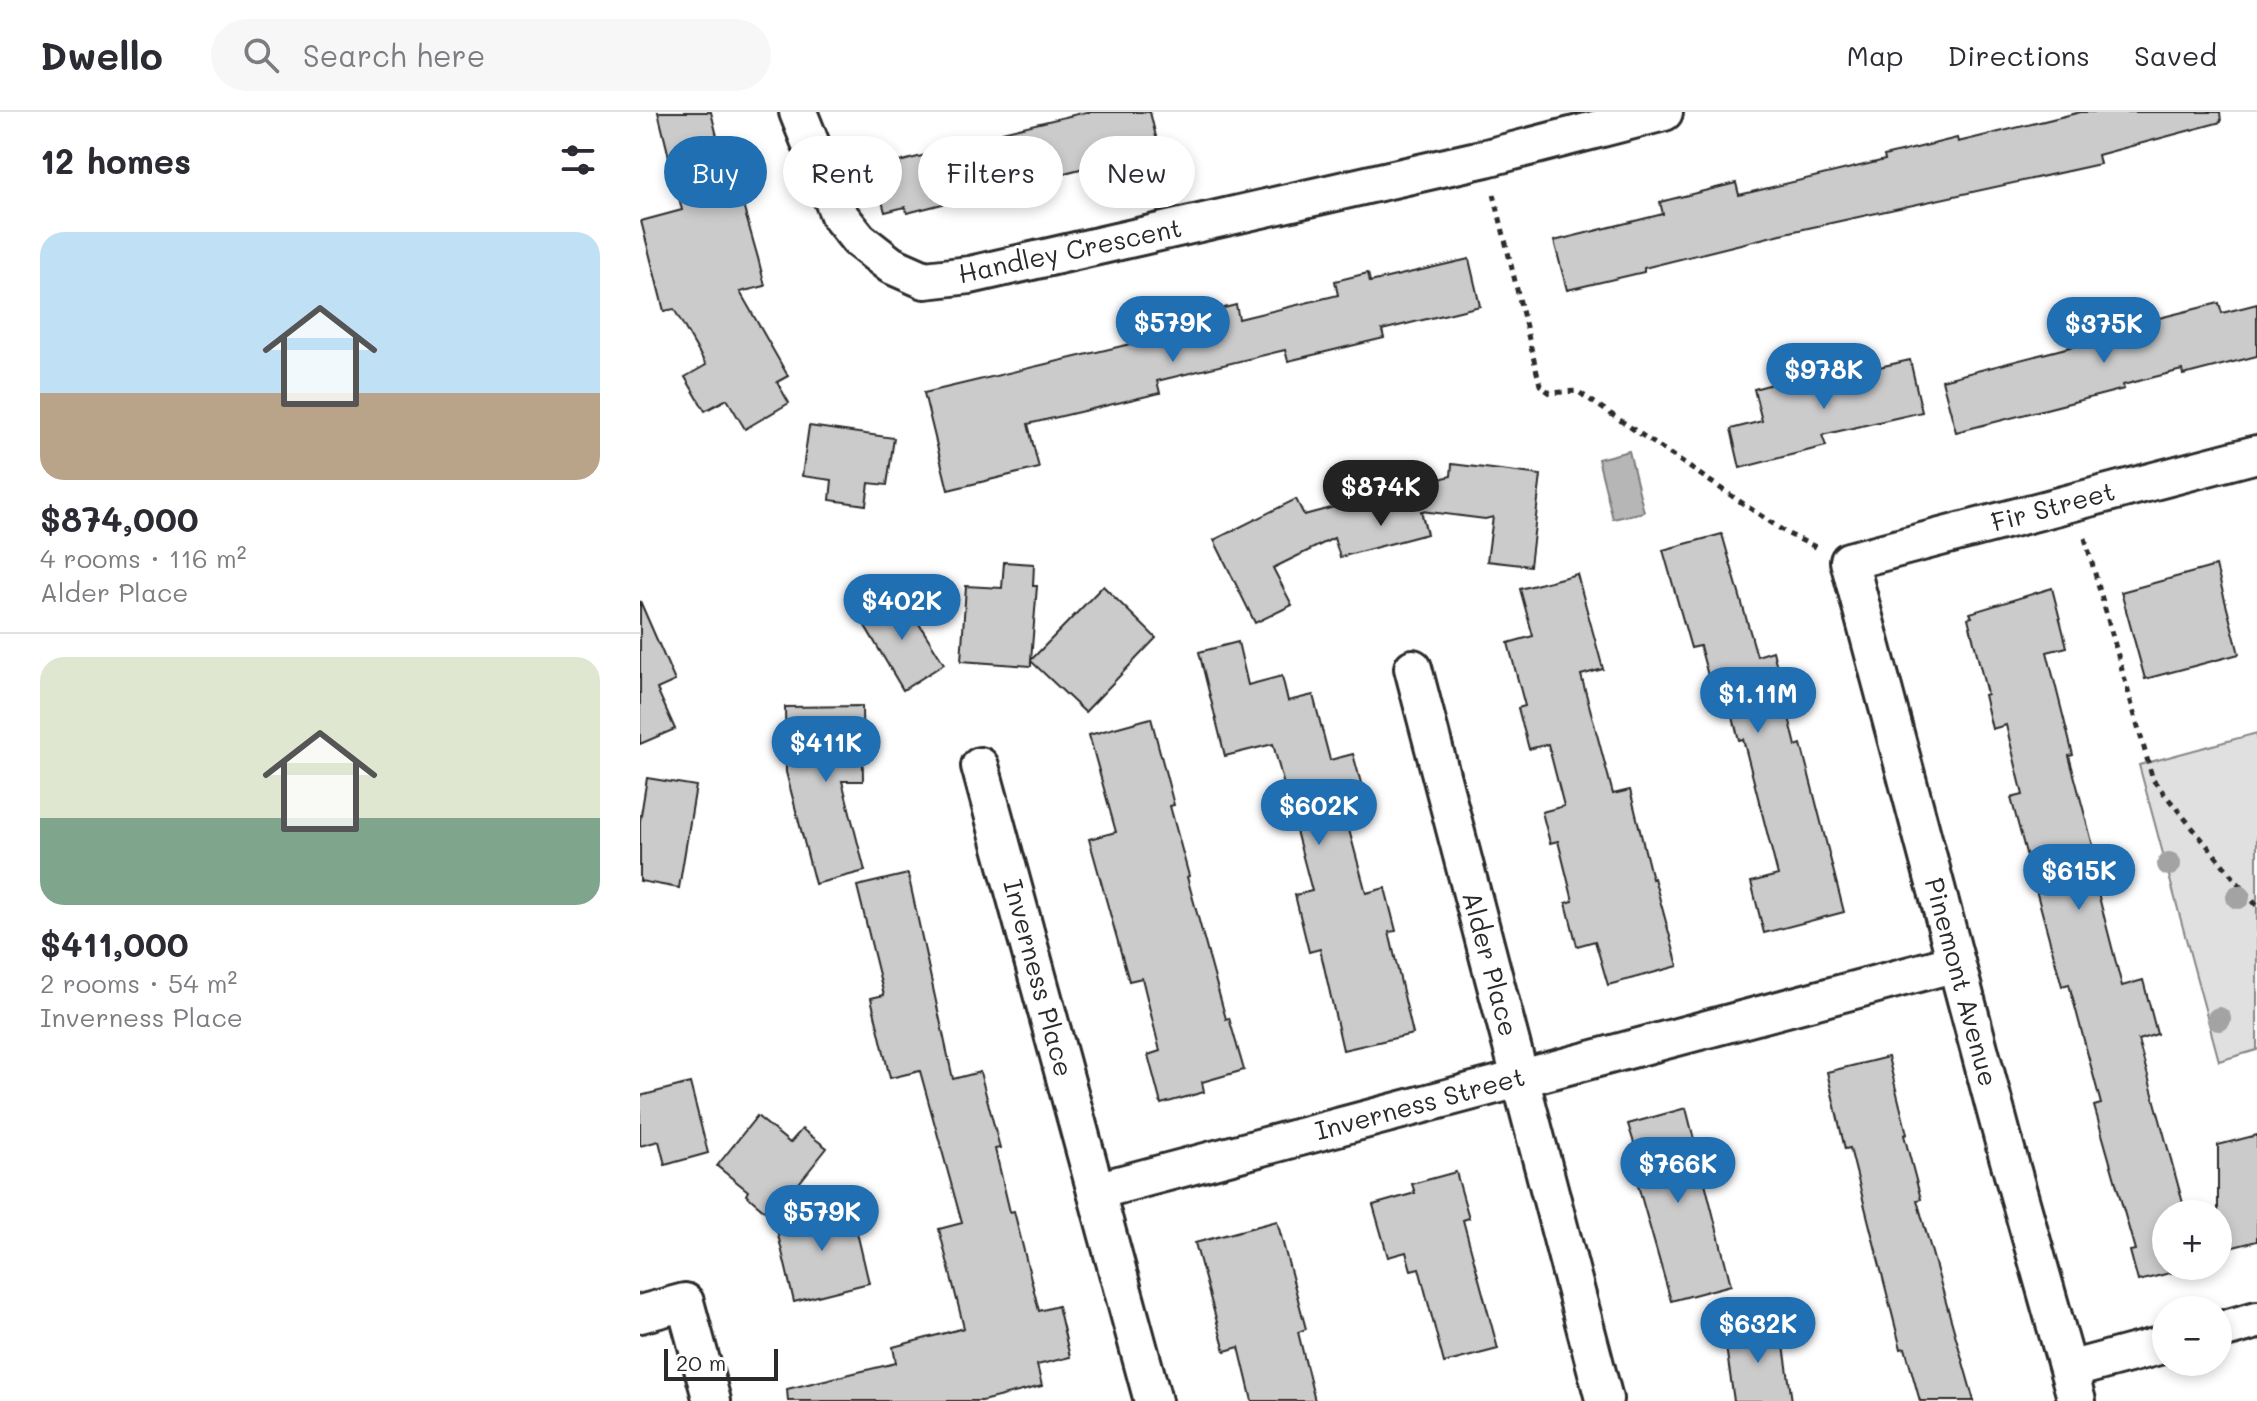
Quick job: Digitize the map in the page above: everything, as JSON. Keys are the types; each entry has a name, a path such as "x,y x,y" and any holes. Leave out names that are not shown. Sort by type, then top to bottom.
{"street":[{"name":"Handley Crescent","path":"798,112 839,215 859,240 891,265 925,280 970,275 1486,158 1664,112"},
{"name":"Fir Street","path":"1849,561 2257,454"},
{"name":"Pinemont Avenue","path":"1849,561 2073,1386"},
{"name":"Alder Place","path":"1413,668 1604,1399"},
{"name":"Inverness Place","path":"980,766 1096,1191"},
{"name":"Inverness Street","path":"1096,1191 1956,963"},
{"path":"1096,1191 1153,1401"},
{"path":"640,1314 685,1302 712,1401"},
{"path":"2232,1327 2257,1320"},
{"path":"2073,1386 2152,1350"}],"path":[{"path":"1486,158 1540,385 1550,393 1577,391 1788,534 1849,561"},
{"path":"2074,501 2152,777 2257,906"}],"shaded area":[{"path":"1629,451 1644,512 1613,519 1598,459"},
{"path":"2257,733 2257,1050 2219,1061 2139,765"}],"building":[{"path":"658,112 711,112 717,136 664,136"},
{"path":"1086,112 1150,112 1156,136 1079,136 1079,169 1063,173 1063,136 998,136 1002,132"},
{"path":"2081,112 2220,112 2221,122 2098,155 2100,164 1781,234 1567,290 1554,241 1663,214 1660,202 1736,183 1739,195 1885,160 1884,156 1957,138 1958,142"},
{"path":"918,157 918,208 927,208 907,213 905,207 902,208 902,161"},
{"path":"744,208 765,286 740,292 788,376 777,382 789,403 745,429 727,399 705,411 685,377 706,365 674,309 664,311 641,221 682,210"},
{"path":"1469,259 1480,306 1382,330 1384,338 1288,361 1285,350 1157,381 1160,393 1028,424 1039,468 948,490 924,393 1160,337 1157,325 1236,305 1239,319 1338,295 1335,281 1368,273 1370,282"},
{"path":"2219,303 2222,313 2257,304 2257,356 2183,375 2182,370 2123,385 2124,389 1956,432 1942,380 2136,330 2135,324"},
{"path":"1910,360 1922,412 1822,435 1826,446 1740,468 1731,429 1762,421 1754,389 1806,375 1809,383"},
{"path":"809,426 894,438 887,485 869,483 866,505 830,500 832,480 802,476"},
{"path":"1452,464 1541,475 1530,566 1487,561 1493,517 1485,519 1421,511 1427,534 1340,557 1334,538 1273,568 1292,605 1255,623 1214,540 1296,499 1304,515 1451,476"},
{"path":"1722,534 1757,656 1773,651 1796,746 1801,744 1844,912 1764,933 1751,882 1778,875 1743,739 1739,740 1730,706 1717,709 1700,646 1691,648 1663,550"},
{"path":"1004,562 1034,564 1033,586 1037,586 1031,660 1103,586 1156,638 1085,712 1031,661 1031,666 961,661 966,586 1002,588"},
{"path":"2216,566 2239,654 2145,679 2121,592"},
{"path":"1577,574 1603,669 1581,675 1613,794 1630,790 1678,966 1608,985 1595,941 1577,946 1566,903 1573,901 1558,841 1550,843 1542,812 1564,806 1548,744 1529,749 1518,708 1525,706 1508,643 1533,636 1520,589"},
{"path":"2052,588 2067,647 2047,652 2073,755 2069,756 2099,868 2092,870 2122,986 2143,980 2157,1034 2138,1040 2182,1200 2152,1200 2152,1278 2138,1281 2130,1251 2135,1250 2094,1106 2101,1104 2069,984 2062,986 2011,798 2023,795 2006,725 1992,729 1984,695 1987,694 1968,618 1972,617 1970,613"},
{"path":"901,595 944,664 903,690 861,619"},
{"path":"640,601 675,681 657,689 675,729 640,744"},
{"path":"1238,642 1248,685 1282,676 1288,701 1313,695 1330,760 1353,754 1364,794 1341,800 1366,893 1385,888 1396,931 1389,932 1413,1034 1343,1050 1320,949 1309,952 1295,895 1312,891 1273,744 1225,756 1199,652"},
{"path":"862,706 863,781 842,781 865,871 815,884 786,772 785,707"},
{"path":"1151,718 1174,805 1170,806 1187,877 1226,1019 1229,1018 1244,1070 1202,1082 1204,1092 1161,1104 1148,1055 1160,1051 1142,978 1129,981 1089,839 1116,832 1089,735"},
{"path":"647,778 696,786 679,888 640,881 640,821"},
{"path":"908,874 953,1079 980,1072 1000,1148 995,1149 1010,1212 1014,1211 1039,1311 1058,1306 1070,1357 1037,1365 1042,1386 982,1401 788,1401 787,1389 896,1363 893,1347 964,1328 939,1229 962,1223 920,1071 890,1078 871,998 884,995 857,886"},
{"path":"1888,1057 1921,1199 1917,1200 1974,1401 1920,1401 1905,1348 1901,1349 1850,1148 1845,1149 1827,1072"},
{"path":"690,1083 708,1153 665,1165 659,1141 640,1146 640,1096"},
{"path":"1686,1108 1731,1285 1671,1301 1631,1161 1639,1159 1628,1124"},
{"path":"757,1116 790,1143 802,1129 827,1148 772,1217 746,1195 748,1191 717,1166"},
{"path":"2257,1135 2257,1241 2232,1247 2232,1200 2218,1200 2218,1145"},
{"path":"1456,1172 1469,1218 1463,1220 1498,1349 1444,1363 1419,1268 1411,1270 1406,1252 1388,1257 1373,1205 1415,1193 1412,1184"},
{"path":"846,1204 851,1225 855,1224 869,1283 794,1302 775,1222"},
{"path":"1277,1221 1306,1329 1298,1332 1315,1401 1252,1401 1239,1347 1225,1351 1195,1243"},
{"path":"1781,1325 1792,1401 1734,1401 1724,1333"}]}
